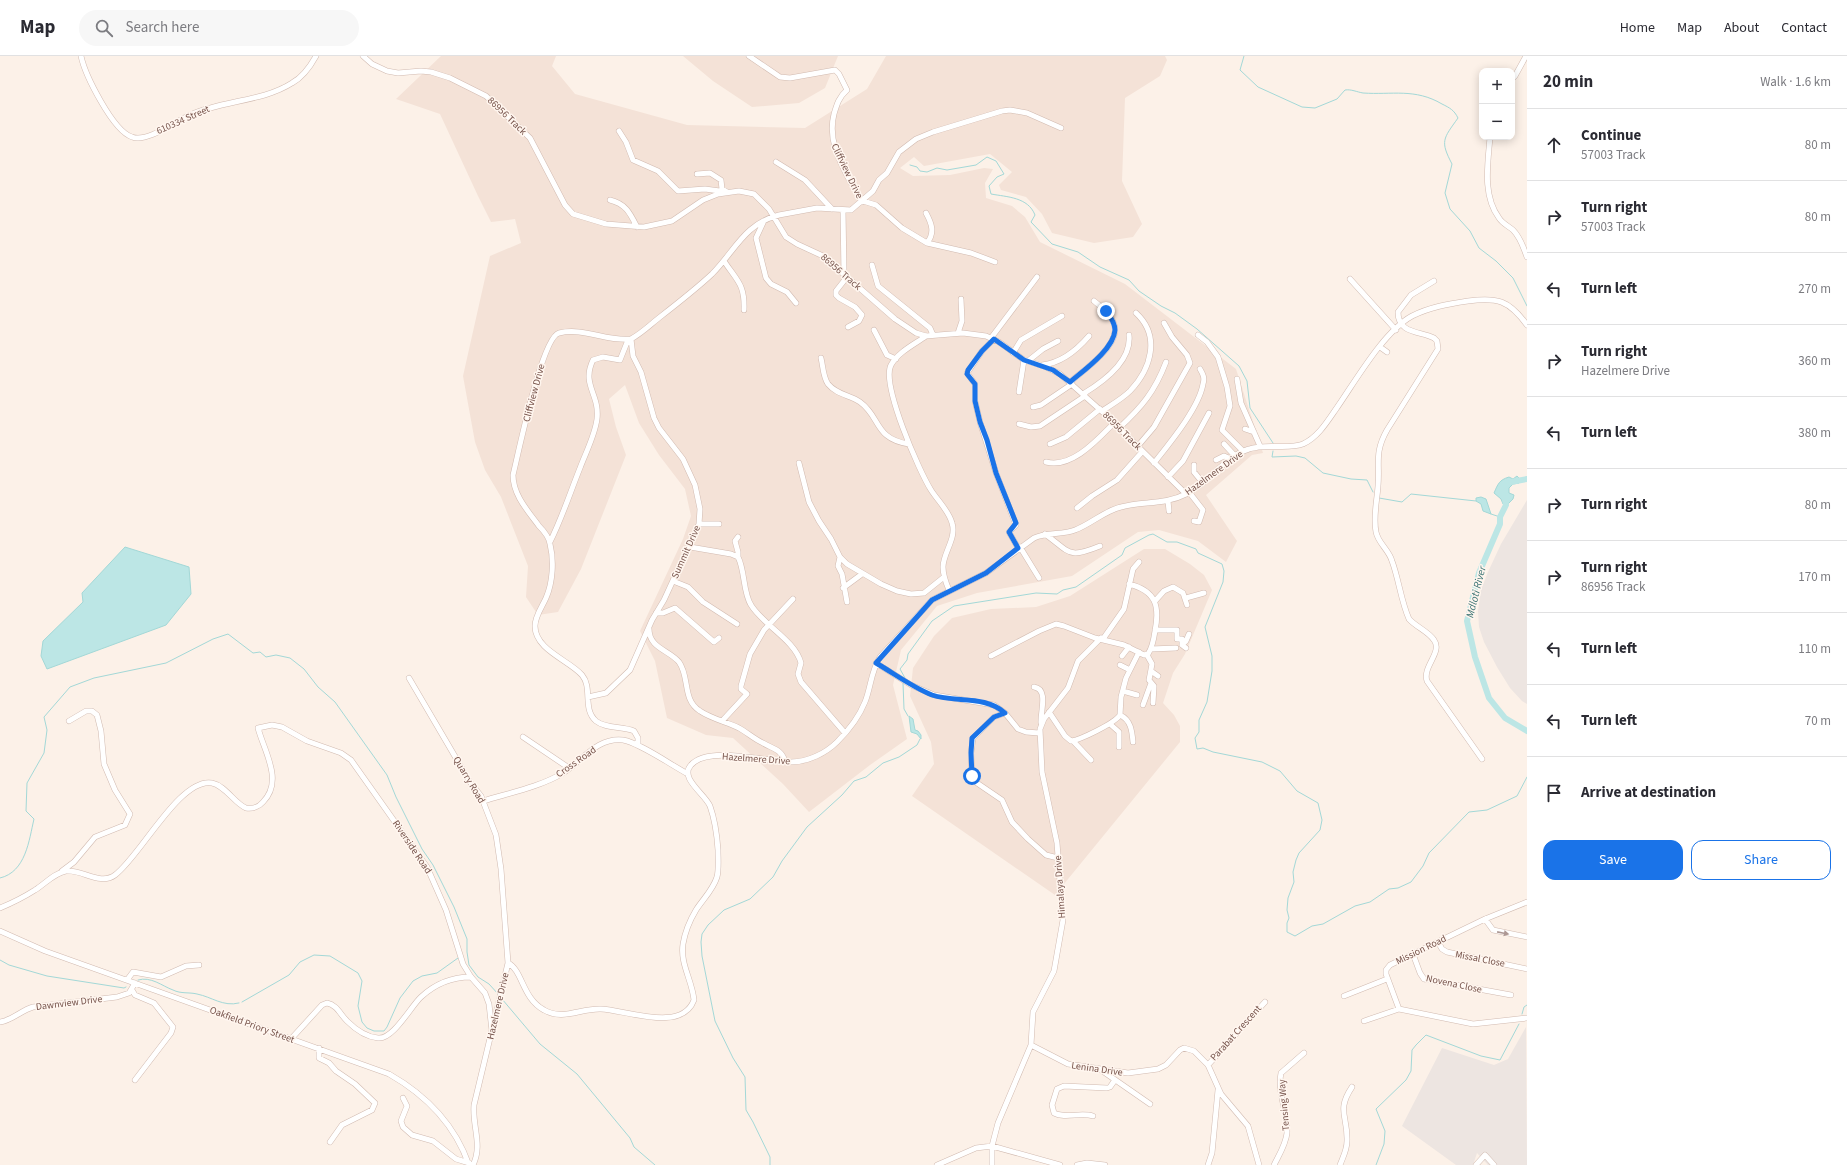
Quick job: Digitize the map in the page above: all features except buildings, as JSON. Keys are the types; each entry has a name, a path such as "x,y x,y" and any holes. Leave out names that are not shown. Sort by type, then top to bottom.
{"street":[{"name":"610334 Street","path":"80,56 85,70 102,104 121,130 131,137 137,138 150,135 202,110 284,87 301,77 316,56"},
{"name":"86956 Track","path":"363,56 372,64 387,71 398,73 421,71 431,72 450,78 486,96 530,138 569,210 580,216 606,224 637,227 666,223 703,200 727,192 739,191 754,194 764,203 782,232 791,241 818,252 895,319 916,333 926,336 972,333 992,338 1026,361 1053,370 1071,383 1101,410 1154,464 1188,493 1203,510 1198,522 1194,521"},
{"name":"Cliffview Drive","path":"550,542 518,496 513,482 514,468 541,364 552,338 559,333 586,333 616,340 630,340 708,278 724,261 743,236 763,222 774,217 817,208 851,210 862,201 835,151 831,133 831,125 838,100 847,90 839,74 835,70 790,78 780,77 749,56"},
{"path":"1515,76 1526,56"},
{"path":"995,262 971,253 927,243 902,228 876,206 862,201 887,173 899,152 916,139 933,132 1002,111 1010,110 1027,113 1061,128"},
{"path":"619,131 626,142 633,160 658,171 675,190 705,189 727,192"},
{"path":"1490,140 1487,180 1492,204 1500,220 1521,239 1527,257"},
{"path":"776,162 805,180 832,209"},
{"path":"697,174 710,174 721,180 722,189 727,192"},
{"path":"610,200 625,206 637,227"},
{"path":"843,210 845,276 836,291 836,295 855,307 862,315 859,321 848,327"},
{"path":"926,213 932,230 931,237 927,243"},
{"path":"763,222 756,238 766,278 771,284 787,292 796,304"},
{"path":"724,261 741,285 744,296 744,310"},
{"path":"872,265 878,286 930,328 934,335"},
{"path":"1037,277 982,351 967,374 975,384 975,401 980,422 998,478 1016,523 1009,532 1039,578"},
{"path":"1350,278 1396,330"},
{"path":"1434,281 1411,295 1399,309 1398,317 1402,324 1410,331 1437,340 1438,349 1387,430 1380,444 1377,464 1378,488 1375,502 1376,534 1392,560 1409,619 1415,626 1432,638 1436,643 1435,652 1425,673 1426,681 1482,759"},
{"name":"Hazelmere Drive","path":"470,1164 478,1147 474,1123 474,1105 508,963 514,967 525,990 534,1003 545,1011 555,1015 566,1016 599,1009 665,1018 674,1017 688,1010 694,1000 683,964 683,944 690,922 714,884 718,867 716,833 712,811 707,800 692,782 688,774 688,769 695,761 716,756 741,756 785,762 800,761 812,758 825,752 836,743 857,717 865,702 876,663 932,600 949,590 986,573 1034,538 1044,534 1075,530 1119,507 1168,501 1188,493 1243,452 1260,446 1297,445 1309,440 1316,435 1380,346 1411,317 1435,307 1484,299 1502,302 1510,306 1527,325"},
{"path":"958,333 962,321 961,300"},
{"path":"1033,407 1041,405 1071,383 1102,353 1114,335 1114,325 1108,314 1094,301"},
{"path":"1050,444 1066,437 1101,410 1120,399 1140,378 1150,355 1150,338 1144,322 1136,313"},
{"path":"1013,353 1021,340 1062,316"},
{"path":"1137,447 1154,427 1190,363 1187,355 1172,337 1164,323"},
{"path":"874,330 887,355 896,359"},
{"path":"1019,424 1031,427 1040,426 1099,384 1120,362 1128,346 1129,335"},
{"path":"1198,335 1207,342 1218,357 1227,387 1230,406 1222,430 1243,452"},
{"path":"926,336 896,359 890,367 889,377 893,397 909,444 929,486 952,523 953,533 944,562 944,577 949,590"},
{"path":"1041,365 1052,364 1073,352 1089,336"},
{"path":"630,340 620,360 599,357 591,363 588,380 595,394 597,419 560,523 550,542 551,581 549,590 538,615 535,630 538,637 546,646 582,676 585,681 588,707 593,718 603,725 634,731 638,738 638,746"},
{"name":"Summit Drive","path":"588,697 606,694 632,667 656,613 690,547 700,524 699,503 694,485 682,459 659,428 654,418 641,372 633,356 630,340"},
{"path":"1019,392 1026,361 1042,349 1058,341"},
{"path":"1380,346 1387,352"},
{"path":"821,358 826,380 831,387 865,406 880,429 889,437 909,444"},
{"path":"1119,428 1135,413 1152,393 1166,362"},
{"path":"1154,464 1180,428 1200,393 1204,379 1200,369"},
{"path":"1237,379 1241,403 1260,446"},
{"path":"1168,477 1183,461 1209,413"},
{"path":"1046,462 1055,464 1077,456 1093,444 1114,423"},
{"path":"1245,429 1254,432"},
{"path":"1224,444 1233,458"},
{"path":"1077,508 1092,496 1117,480 1142,452"},
{"path":"1216,460 1224,456 1233,458"},
{"path":"799,463 809,502 840,557 847,564 862,574 897,591 911,594 924,593 944,577"},
{"path":"1194,466 1194,472 1203,483"},
{"path":"1168,501 1169,511"},
{"path":"700,524 719,524"},
{"path":"1044,534 1072,554 1078,554 1100,546"},
{"path":"738,537 735,541 749,602 768,625 794,649 801,663 798,674 801,682 845,733"},
{"path":"690,547 731,554 738,557"},
{"path":"840,557 838,566 842,574 843,588 847,602"},
{"name":"Himalaya Drive","path":"992,1165 992,1146 998,1124 1031,1045 1033,1012 1054,971 1060,942 1063,912 1055,833 1042,772 1039,733 1041,724 1068,688 1078,661 1102,639 1124,609 1133,569 1139,562"},
{"path":"843,588 862,574"},
{"path":"673,581 688,587 703,602 736,624"},
{"path":"1129,584 1147,591 1155,601 1158,612 1151,648 1147,655"},
{"path":"1155,601 1161,594 1171,587 1180,590 1186,598 1187,605"},
{"path":"1186,598 1204,594"},
{"path":"722,721 747,694 740,688 748,661 764,630 793,599"},
{"path":"656,613 669,611 675,608 714,642 719,638"},
{"path":"991,656 1039,631 1056,624 1064,626 1129,647 1147,655 1152,664 1143,705"},
{"path":"649,628 653,642 675,659 681,666 687,694 692,704 700,712 741,729 763,744 780,751 785,762"},
{"path":"1155,630 1177,630 1177,638 1182,639 1184,646 1189,634"},
{"path":"1122,656 1129,647"},
{"path":"1151,648 1176,648"},
{"path":"1073,741 1110,724 1120,715 1122,691 1139,652"},
{"path":"876,663 904,681 940,697 992,704 1005,713 1018,729 1026,732 1039,733"},
{"path":"1120,666 1130,670"},
{"path":"1151,671 1158,676"},
{"name":"Quarry Road","path":"409,678 483,801 496,835 508,963"},
{"path":"1149,683 1153,684 1153,700"},
{"path":"1034,687 1040,689 1043,693 1041,724"},
{"path":"1122,691 1137,695"},
{"path":"0,908 35,890 61,872 74,862 95,837 125,825 130,814 114,790 104,764 101,731 97,715 86,711 69,721"},
{"path":"1049,712 1067,738 1073,741 1091,760"},
{"path":"1005,713 994,717 972,738 972,776 977,783 1002,800 1012,822 1028,839 1046,855 1058,858"},
{"path":"1120,715 1130,724 1133,742"},
{"path":"1110,724 1119,732 1119,747"},
{"name":"Riverside Road","path":"61,872 77,872 102,878 115,875 150,836 173,803 200,785 209,783 216,785 244,808 249,809 259,806 268,795 272,771 267,750 258,729 262,726 282,727 307,741 341,753 352,760 427,867 446,910 463,964 471,977 481,988 487,999 492,1031"},
{"path":"523,737 569,768"},
{"name":"Cross Road","path":"483,801 551,779 569,768 583,755 606,743 623,740 638,746 688,774"},
{"name":"Mission Road","path":"1387,979 1386,974 1388,968 1413,954 1485,919 1527,902"},
{"path":"1485,919 1493,930 1527,937"},
{"name":"Oakfield Priory Street","path":"0,931 45,951 376,1068 402,1082 417,1092 430,1104 450,1128 470,1164"},
{"name":"Missal Close","path":"1438,942 1442,949 1447,952 1527,968"},
{"name":"Novena Close","path":"1413,954 1420,973 1424,978 1511,995"},
{"path":"127,980 133,972 161,977 186,966 199,965"},
{"path":"291,1039 322,1005 327,1003 337,1008 348,1022 362,1032 378,1038 383,1038 393,1031 422,996 451,979 471,977"},
{"path":"1344,996 1387,979 1398,1009"},
{"path":"135,983 132,990 135,995 154,1003 173,1027 171,1032 135,1080"},
{"name":"Dawnview Drive","path":"0,1022 8,1020 24,1010 33,1007 117,997 125,995 132,990"},
{"name":"Parabat Crescent","path":"1208,1065 1265,1002"},
{"path":"1364,1021 1398,1009 1473,1024 1527,1018"},
{"name":"Lenina Drive","path":"1031,1045 1068,1064 1128,1073 1158,1069 1166,1065 1177,1052 1184,1048"},
{"path":"319,1048 319,1058 329,1063 336,1071 355,1084 375,1103 372,1110 342,1125 330,1142"},
{"name":"Parabat Crescent","path":"1184,1048 1194,1051 1208,1065 1218,1090 1248,1126 1259,1165"},
{"name":"Tensing Way","path":"1274,1165 1287,1132 1281,1084 1282,1073 1304,1053"},
{"path":"1100,1070 1150,1104"},
{"path":"1093,1116 1087,1114 1059,1115 1054,1113 1052,1105 1057,1089 1064,1086 1107,1088 1110,1087 1115,1080"},
{"path":"1340,1165 1345,1153 1347,1142 1344,1101 1352,1087"},
{"path":"1208,1165 1212,1153 1218,1090"},
{"path":"403,1098 406,1101 407,1106 400,1121 405,1130 417,1138 433,1142 456,1159 470,1164"},
{"path":"937,1165 976,1148 992,1146 1060,1165"},
{"path":"1476,1165 1485,1155 1494,1165"},
{"path":"1076,1165 1087,1163 1105,1165"}],"shaded area":[{"path":"441,56 556,56 552,66 575,94 687,125 805,128 867,89 886,56 1165,56 1167,60 1160,76 1125,98 1122,181 1142,224 1133,237 1094,243 1052,233 1042,214 1026,197 1001,190 999,185 1012,172 990,154 924,166 914,157 900,168 913,176 950,175 984,168 993,169 985,183 986,198 1012,206 1025,217 1040,242 1125,284 1236,369 1263,453 1252,455 1206,495 1237,541 1226,562 1198,541 1159,530 1138,532 1072,576 977,593 937,606 901,650 893,685 907,739 870,765 809,812 783,784 733,738 706,735 667,718 655,661 640,631 683,539 691,516 685,489 659,455 639,423 625,385 609,399 616,427 626,455 581,569 558,612 538,615 526,597 528,566 501,497 485,470 475,442 463,376 490,256 521,243 515,219 491,222 440,114 396,99"},
{"path":"683,56 838,56 825,88 799,103 752,107 713,81"},
{"path":"1527,500 1527,704 1522,701 1510,688 1497,667 1484,642 1479,627 1478,611 1481,590 1488,572 1501,544"},
{"path":"1144,549 1165,549 1190,564 1204,575 1212,590 1185,654 1173,673 1163,703 1174,715 1180,726 1180,742 1055,895 912,796 934,764 931,742 910,696 913,668 934,636 952,618 991,609 1036,607 1070,596"},
{"path":"1526,1027 1527,1165 1488,1165 1477,1153 1473,1165 1456,1165 1402,1126 1442,1048 1494,1065 1508,1059"}],"water":[{"path":"1517,476 1519,478 1519,483 1513,484 1509,488 1509,493 1514,495 1513,499 1507,505 1503,504 1501,499 1494,493 1499,483 1509,477 1513,479"},
{"path":"1481,497 1486,499 1491,514 1483,511 1481,504 1476,501 1476,498"},
{"path":"125,547 189,567 191,594 166,625 47,669 41,656 43,641 83,602 82,593"},
{"path":"909,716 913,719 915,730 921,735 921,739 917,734 911,732"}],"waterway":[{"path":"1244,56 1240,70 1258,87 1302,107 1315,108 1337,99 1345,90 1352,90 1363,93 1413,94 1432,99 1452,110 1458,118 1445,140 1446,150 1452,164 1445,193 1450,209 1470,231 1479,248 1496,261 1513,278 1527,306"},
{"path":"910,165 917,167 920,171 927,172 937,168 947,170 976,165 987,157 996,161 1004,174 997,177 989,186 991,194 1010,197 1022,201 1032,209 1035,215 1031,222 1052,244 1078,252 1100,267 1129,280 1139,291 1161,306 1175,313 1197,329 1239,366 1247,381 1250,408 1273,443"},
{"path":"1273,451 1272,457 1296,456 1305,458 1323,473 1351,479 1367,480 1373,492"},
{"name":"Mdloti River","path":"1511,482 1527,479"},
{"path":"1379,498 1402,502 1411,494 1476,501"},
{"name":"Mdloti River","path":"1505,498 1506,505 1500,517 1500,524 1479,573 1467,621 1475,657 1489,698 1505,718 1527,731"},
{"path":"1491,514 1500,517"},
{"path":"905,678 900,669 907,660 908,654 932,621 954,606 1036,593 1057,594 1063,590 1076,587 1122,555 1125,548 1149,535 1153,534 1167,542 1177,542 1196,549 1198,553 1222,564 1224,571 1223,582 1205,627 1212,656 1212,671 1207,702 1199,720 1199,732 1195,738 1197,749 1203,748 1213,752 1262,762 1280,771 1297,791 1318,803 1322,820 1320,830 1299,853 1293,872 1294,882 1288,898 1287,910 1289,918 1287,923 1287,932 1295,936 1312,926 1323,924 1355,906 1370,902 1389,889 1398,888 1411,882 1423,866 1429,853 1469,812 1487,810 1517,796 1527,777"},
{"path":"0,878 9,875 16,869 25,854 34,819 26,811 27,783 44,753 47,730 44,717 70,687 94,678 166,663 213,639 228,634 253,653 260,652 266,657 276,655 290,658 304,669 318,687 335,702 387,775 396,797 422,849 433,865 454,907 467,939 469,965 478,977 489,984 499,995"},
{"path":"903,683 904,709 908,716"},
{"path":"770,1165 770,1157 746,1110 745,1077 733,1058 715,1021 702,956 702,934 708,925 724,910 750,899 773,877 782,861 807,827 842,795 854,781 866,777 883,763 899,757 917,745 920,739"},
{"path":"242,1002 289,975 300,962 314,955 330,956 358,973 362,981 358,1006 362,1022 367,1028 374,1031 384,1031 400,998 413,981 422,976 437,973 458,958"},
{"path":"0,960 9,965 47,976 124,988 126,987"},
{"path":"138,980 152,980 176,991 202,995 223,1003 239,1003"},
{"path":"502,999 540,1044 577,1074 630,1138 634,1147 655,1165"},
{"path":"1522,1014 1524,1007 1527,1005"},
{"path":"1376,1165 1384,1144 1385,1131 1376,1109 1406,1080 1411,1071 1412,1050 1426,1035 1481,1056 1500,1060 1519,1024"}],"route":[{"path":"972,776 972,738 994,717 1005,713 997,706 992,704 940,697 926,692 911,685 876,663 916,620 932,600 993,569 1018,548 1009,532 1016,525 1016,523 1009,510 1006,496 1000,484 980,422 974,398 976,386 967,374 968,370 982,351 994,339 1024,360 1053,370 1070,382 1092,364 1111,341 1115,331 1114,325 1106,311"}]}
